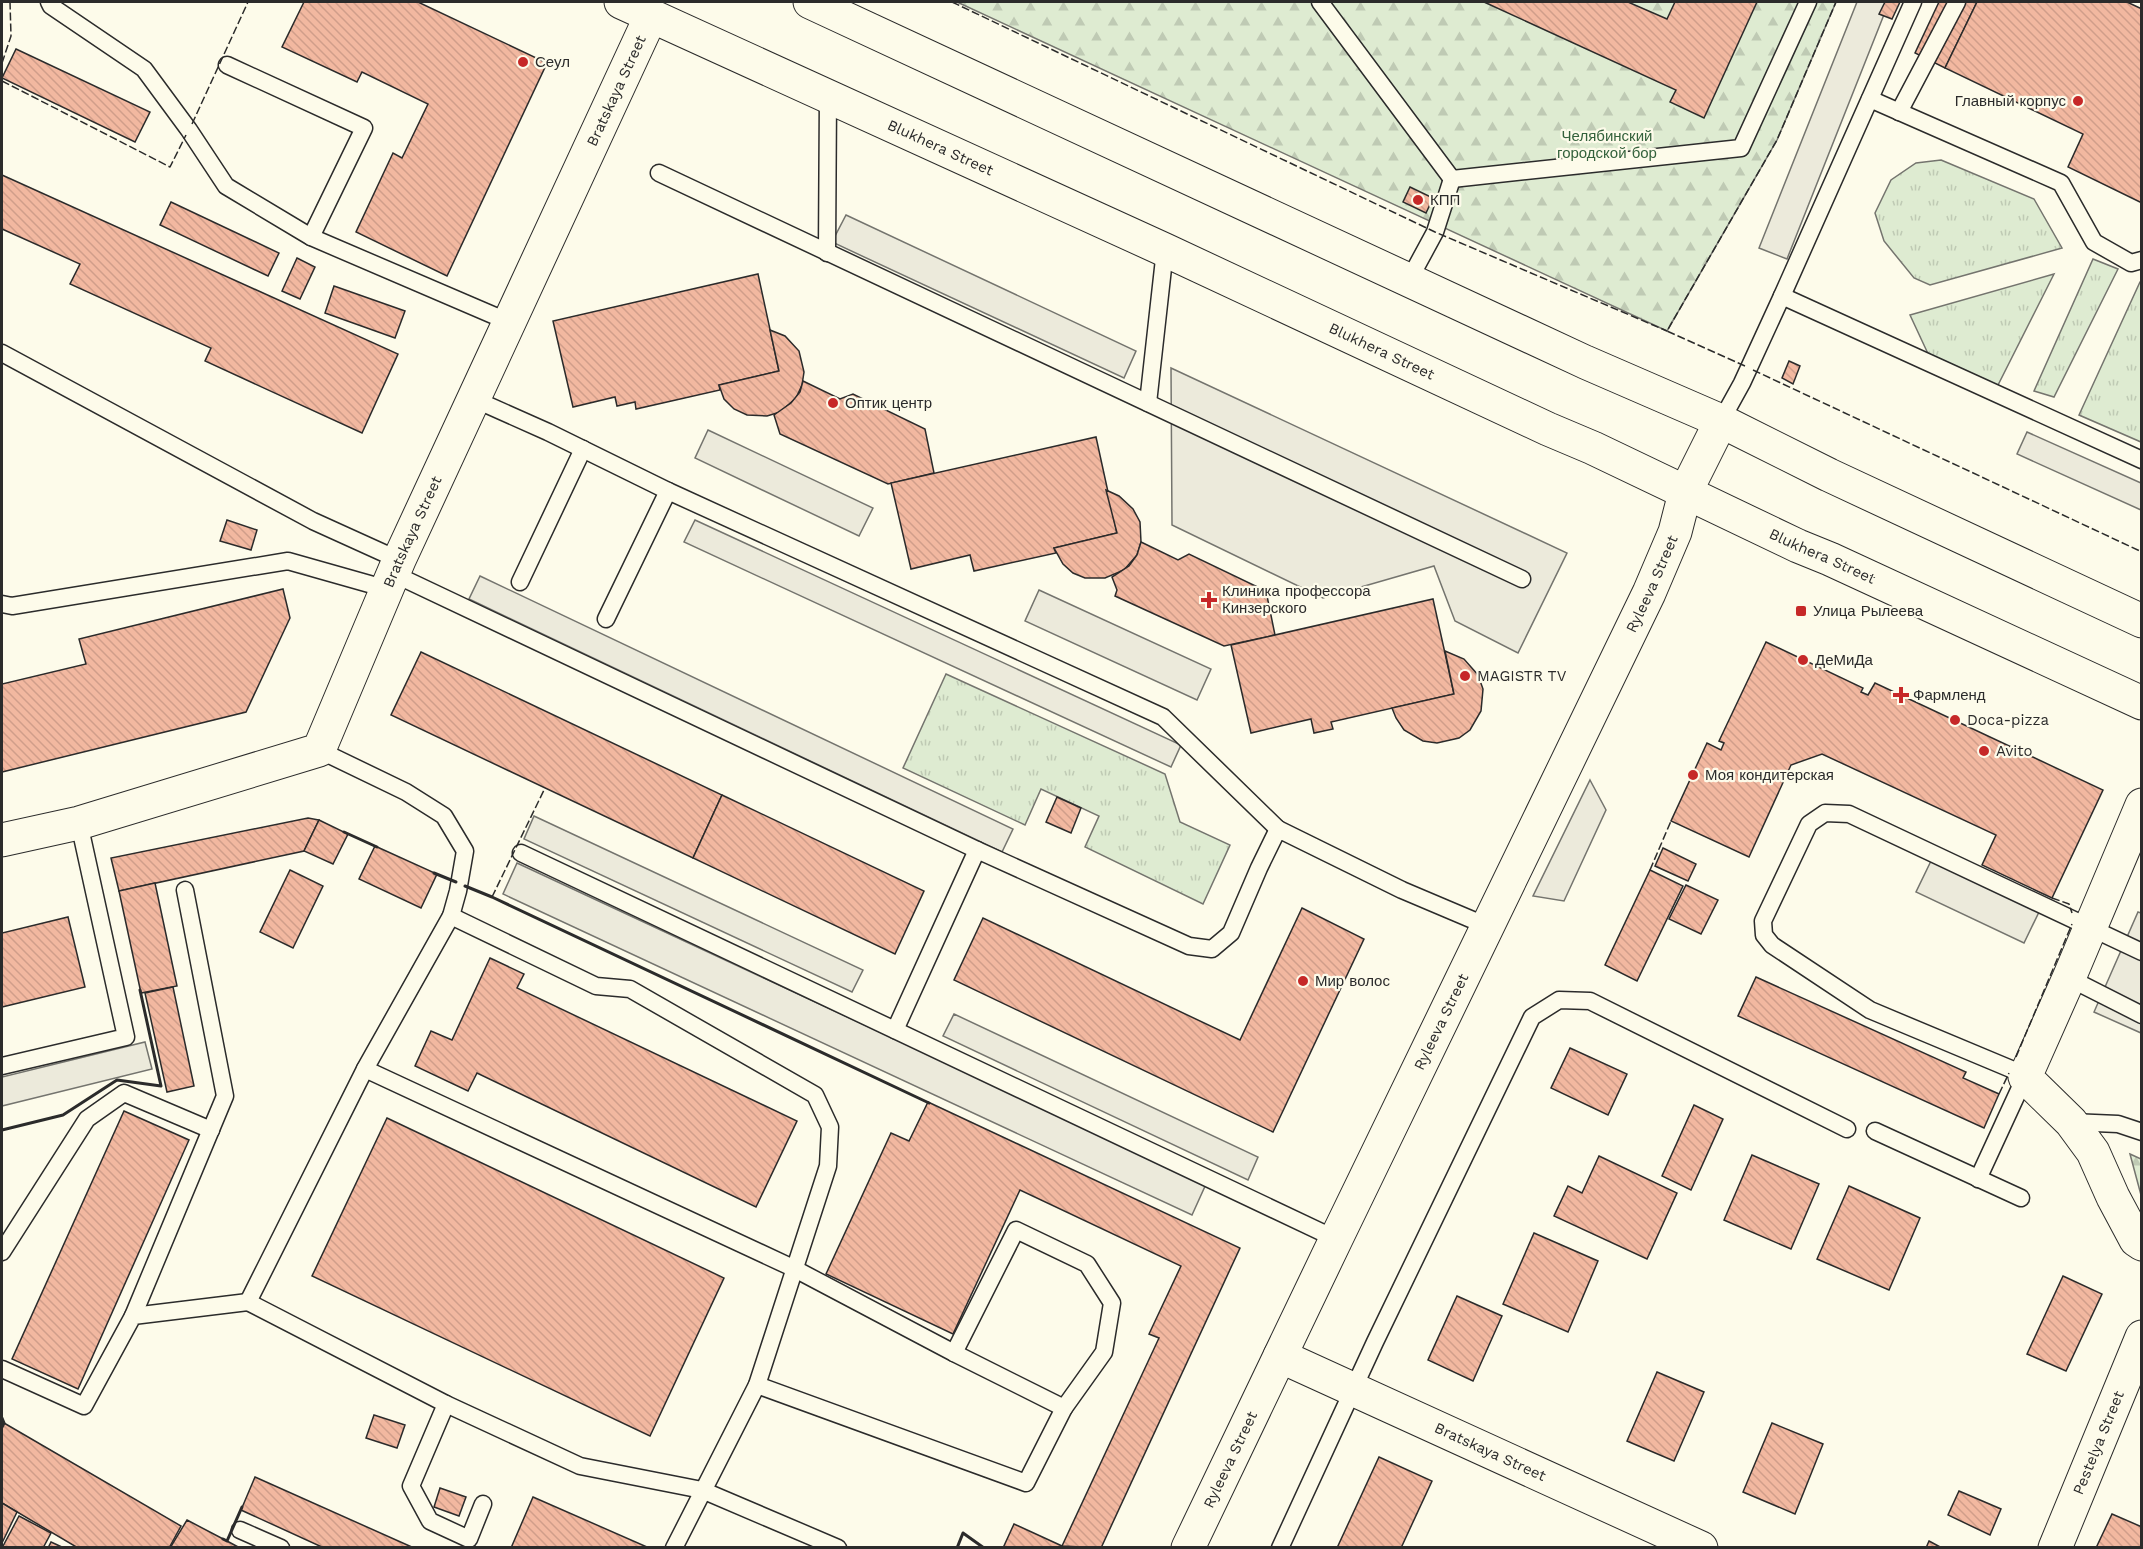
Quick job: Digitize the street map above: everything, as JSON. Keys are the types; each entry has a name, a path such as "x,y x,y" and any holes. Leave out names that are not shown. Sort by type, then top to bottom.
{"street":[{"name":"Blukhera Street","path":"621,2 1165,250 2142,703"},
{"path":"810,2 1624,381 1721,421 1829,475 2142,621"},
{"name":"Bratskaya Street","path":"319,750 393,574 651,16"},
{"name":"Ryleeva Street","path":"1188,1548 1649,593 1675,532 1685,493 1721,421"},
{"path":"2,840 79,823 319,750"},
{"path":"2142,805 2070,978 2025,1077 2071,1122 2093,1152 2113,1197 2136,1240 2142,1244"},
{"name":"Pestelya Street","path":"2055,1548 2142,1337"},
{"name":"Bratskaya Street","path":"1280,1356 1701,1548"}],"lane":[{"path":"49,2 51,6 144,69 189,130 226,186 311,237 510,322"},
{"path":"1320,2 1452,179"},
{"path":"1452,179 1741,148 1808,2"},
{"path":"1721,421 1742,383 1782,296 1913,2"},
{"path":"1899,112 1957,2"},
{"path":"227,65 364,128 311,237"},
{"path":"827,253 828,95"},
{"path":"1870,99 2061,183 2094,242 2131,262 2142,260"},
{"path":"659,173 1522,579"},
{"path":"1409,280 1435,232 1452,179"},
{"path":"1148,403 1165,250"},
{"path":"1782,296 2142,460"},
{"path":"2,353 322,526 393,574 977,850 1189,946 1212,949 1231,933 1278,829"},
{"path":"474,399 584,449 668,491 1163,717 1278,829 1402,890 1487,926"},
{"path":"520,582 584,449"},
{"path":"606,619 668,491"},
{"path":"5,606 288,561 393,574"},
{"path":"248,1302 365,1069 451,916 465,851 444,816 406,792 319,750"},
{"path":"1978,1179 2025,1077 1870,1010 1772,945 1764,935 1763,921 1809,824 1825,813 1849,814 2142,952"},
{"path":"2,1066 126,1037 79,823"},
{"path":"895,1030 977,850"},
{"path":"521,853 1336,1239"},
{"path":"2,1369 84,1406 133,1316 225,1096 185,890"},
{"path":"451,916 596,986 630,989 815,1095 830,1127 828,1166 793,1268 757,1385 674,1548"},
{"path":"2070,978 2142,1015"},
{"path":"1280,1548 1352,1389 1532,1017 1559,1000 1590,1001 1847,1129"},
{"path":"365,1069 793,1268 1064,1408"},
{"path":"2,1252 87,1119 123,1093 211,1130"},
{"path":"2071,1122 2118,1124 2142,1132"},
{"path":"1875,1131 2021,1198"},
{"path":"757,1385 1026,1483 1064,1408 1104,1352 1112,1303 1087,1264 1016,1230 954,1353"},
{"path":"133,1316 248,1302 446,1404 580,1466 702,1490 838,1548"},
{"path":"446,1404 411,1486 430,1521 469,1539 483,1504"},
{"path":"240,1530 281,1548"}],"green space":[{"name":"Челябинский городской бор","path":"957,2 1836,2 1777,140 1667,331"},
{"path":"1941,160 2034,199 2062,248 1930,285 1914,278 1884,241 1875,213 1891,180 1916,163"},
{"path":"2093,259 2118,269 2054,397 2034,391"},
{"path":"2054,274 1997,387 1930,358 1910,315"},
{"path":"2141,282 2141,442 2079,415"},
{"path":"946,674 1165,774 1180,822 1230,845 1203,904 1085,847 1099,816 1041,789 1025,825 903,768"},
{"path":"2130,1154 2141,1159 2141,1195"}],"shaded area":[{"path":"1857,2 1889,2 1787,259 1759,248"},
{"path":"846,215 1136,351 1124,378 832,242"},
{"path":"1171,368 1567,553 1518,653 1455,621 1434,566 1323,598 1172,525"},
{"path":"708,430 873,508 859,536 695,458"},
{"path":"2027,432 2141,483 2141,510 2017,454"},
{"path":"695,520 1181,745 1171,767 684,542"},
{"path":"480,576 1013,829 1002,852 469,599"},
{"path":"1039,590 1211,669 1197,700 1025,621"},
{"path":"1590,780 1606,810 1564,901 1533,896"},
{"path":"534,816 863,970 852,992 524,839"},
{"path":"1931,861 2039,912 2024,943 1916,892"},
{"path":"517,863 1206,1184 1192,1215 503,894"},
{"path":"2138,912 2141,913 2141,1033 2094,1012"},
{"path":"954,1014 1258,1157 1248,1180 943,1036"},
{"path":"145,1042 152,1069 2,1106 2,1077"}],"building":[{"path":"304,2 418,2 547,63 447,276 356,232 393,153 402,158 428,104 362,72 357,82 282,47"},
{"path":"1484,2 1628,2 1667,19 1675,2 1757,2 1704,118 1670,102 1676,90"},
{"path":"1885,2 1900,2 1892,19 1879,14"},
{"path":"1939,2 1977,2 1945,68 1915,53"},
{"name":"Главный корпус","path":"1977,2 2127,2 2142,9 2142,203 2068,167 2083,134 1945,68"},
{"path":"16,49 150,112 135,142 2,78"},
{"path":"2,175 398,354 362,433 205,361 211,348 70,284 80,264 2,229"},
{"name":"КПП","path":"1410,187 1433,198 1426,213 1403,202"},
{"path":"171,202 279,253 268,276 160,225"},
{"path":"297,258 315,267 300,299 282,291"},
{"path":"758,274 779,371 719,385 720,390 636,409 635,402 617,406 615,397 573,407 553,321"},
{"path":"334,286 405,311 395,338 325,313"},
{"path":"770,330 785,336 799,351 804,372 802,385 796,398 780,412 767,416 747,415 734,409 724,399 719,385 779,371"},
{"path":"1789,361 1800,366 1793,384 1782,378"},
{"path":"803,381 840,399 853,394 925,429 934,473 888,484 780,434 774,415 791,403 800,392"},
{"path":"1096,437 1117,533 1054,548 1056,553 974,571 970,555 911,569 891,483"},
{"path":"1106,490 1119,496 1133,509 1140,522 1141,542 1137,555 1124,570 1105,578 1085,578 1073,573 1063,564 1054,548 1117,533"},
{"path":"227,520 257,530 251,550 220,541"},
{"path":"1141,542 1178,560 1189,554 1266,591 1275,635 1224,646 1115,596 1117,590 1112,577 1129,566 1137,555"},
{"path":"283,589 290,618 246,712 2,772 2,684 86,664 79,639"},
{"path":"1433,599 1454,694 1331,722 1333,729 1314,733 1311,719 1251,733 1231,645"},
{"path":"1766,642 1863,688 1861,692 1868,695 1875,683 2103,790 2052,898 1982,865 1996,835 1822,754 1791,765 1749,857 1671,821 1707,743 1721,750 1724,743 1719,741"},
{"path":"1445,651 1464,659 1478,675 1483,689 1481,711 1470,730 1459,738 1437,743 1423,741 1404,730 1392,708 1454,694"},
{"path":"421,652 722,795 693,858 391,715"},
{"path":"722,795 924,891 895,954 693,858"},
{"path":"1057,797 1081,808 1071,833 1046,822"},
{"path":"308,818 319,820 304,851 119,891 111,858"},
{"path":"319,820 348,834 333,864 304,851"},
{"path":"375,846 437,874 421,908 359,879"},
{"path":"1663,848 1696,864 1688,881 1655,866"},
{"path":"290,870 323,886 293,948 260,932"},
{"path":"1650,870 1683,886 1637,981 1605,965"},
{"path":"155,883 177,986 141,993 119,891"},
{"path":"1686,885 1718,900 1701,934 1669,919"},
{"path":"1302,908 1364,939 1273,1132 954,980 983,918 1240,1040"},
{"path":"68,917 85,987 2,1007 2,933"},
{"path":"490,958 524,974 517,988 797,1121 756,1207 477,1073 468,1091 415,1066 431,1031 452,1040"},
{"path":"1756,977 1966,1072 1963,1078 1999,1094 1984,1128 1738,1016"},
{"path":"173,987 194,1086 167,1092 145,993"},
{"path":"1570,1048 1627,1074 1608,1115 1551,1088"},
{"path":"928,1102 1240,1248 1101,1548 1062,1546 1159,1338 1149,1334 1181,1266 1020,1190 953,1334 826,1274 891,1133 909,1141"},
{"path":"1694,1105 1723,1119 1691,1190 1662,1176"},
{"path":"124,1111 189,1140 78,1389 12,1359"},
{"path":"387,1118 724,1278 650,1436 312,1276"},
{"path":"1752,1155 1819,1184 1791,1249 1724,1220"},
{"path":"1599,1156 1677,1193 1647,1259 1554,1216 1568,1186 1582,1193"},
{"path":"1849,1186 1920,1218 1889,1290 1817,1259"},
{"path":"1534,1233 1598,1261 1568,1332 1503,1304"},
{"path":"2063,1276 2102,1294 2066,1371 2027,1354"},
{"path":"1457,1296 1502,1316 1473,1381 1428,1360"},
{"path":"1657,1372 1704,1392 1674,1461 1627,1441"},
{"path":"374,1415 405,1425 397,1448 366,1438"},
{"path":"4,1423 181,1526 169,1548 78,1548 2,1503 2,1427"},
{"path":"1772,1423 1823,1444 1795,1514 1743,1492"},
{"path":"1379,1457 1432,1481 1401,1548 1337,1548"},
{"path":"255,1477 414,1548 324,1548 241,1510"},
{"path":"440,1488 466,1497 459,1516 434,1507"},
{"path":"1959,1491 2001,1509 1990,1535 1948,1515"},
{"path":"533,1497 647,1547 647,1548 511,1548"},
{"path":"2,1503 17,1512 2,1543"},
{"path":"2112,1514 2142,1527 2142,1548 2096,1548"},
{"path":"19,1516 51,1533 43,1548 2,1548"},
{"path":"187,1520 227,1541 240,1548 170,1548"},
{"path":"1014,1524 1062,1546 1065,1548 1003,1548"},
{"path":"1929,1541 1942,1548 1926,1548"},
{"path":"51,1542 64,1548 48,1548"}],"fence":[{"path":"2,63 11,36 10,2"},
{"path":"192,124 248,2"},
{"path":"952,2 1435,232 1667,331"},
{"path":"1745,366 1667,331 1777,140 1836,2"},
{"path":"2,81 170,167 186,135"},
{"path":"1753,370 2142,552"},
{"path":"492,897 545,788"},
{"path":"1650,870 1671,821"},
{"path":"2052,898 2069,904 2072,913"},
{"path":"2016,1057 2072,924"},
{"path":"1999,1094 2009,1073"}],"wall":[{"path":"344,832 377,847"},
{"path":"434,873 456,882"},
{"path":"465,886 929,1103"},
{"path":"2,1130 63,1115 117,1080 161,1086 140,990"},
{"path":"2,1418 4,1423 2,1427"},
{"path":"223,1539 227,1541 242,1507"},
{"path":"957,1548 963,1533 984,1548"}],"place":[{"name":"Сеул","path":"523,62"},
{"name":"Главный корпус","path":"2078,101"},
{"name":"КПП","path":"1418,200"},
{"name":"Оптик центр","path":"833,403"},
{"name":"Клиника профессора Кинзерского","path":"1209,600"},
{"name":"Улица Рылеева","path":"1801,611"},
{"name":"ДеМиДа","path":"1803,660"},
{"name":"MAGISTR TV","path":"1465,676"},
{"name":"Фармленд","path":"1901,695"},
{"name":"Doca-pizza","path":"1955,720"},
{"name":"Avito","path":"1984,751"},
{"name":"Моя кондитерская","path":"1693,775"},
{"name":"Мир волос","path":"1303,981"}]}
